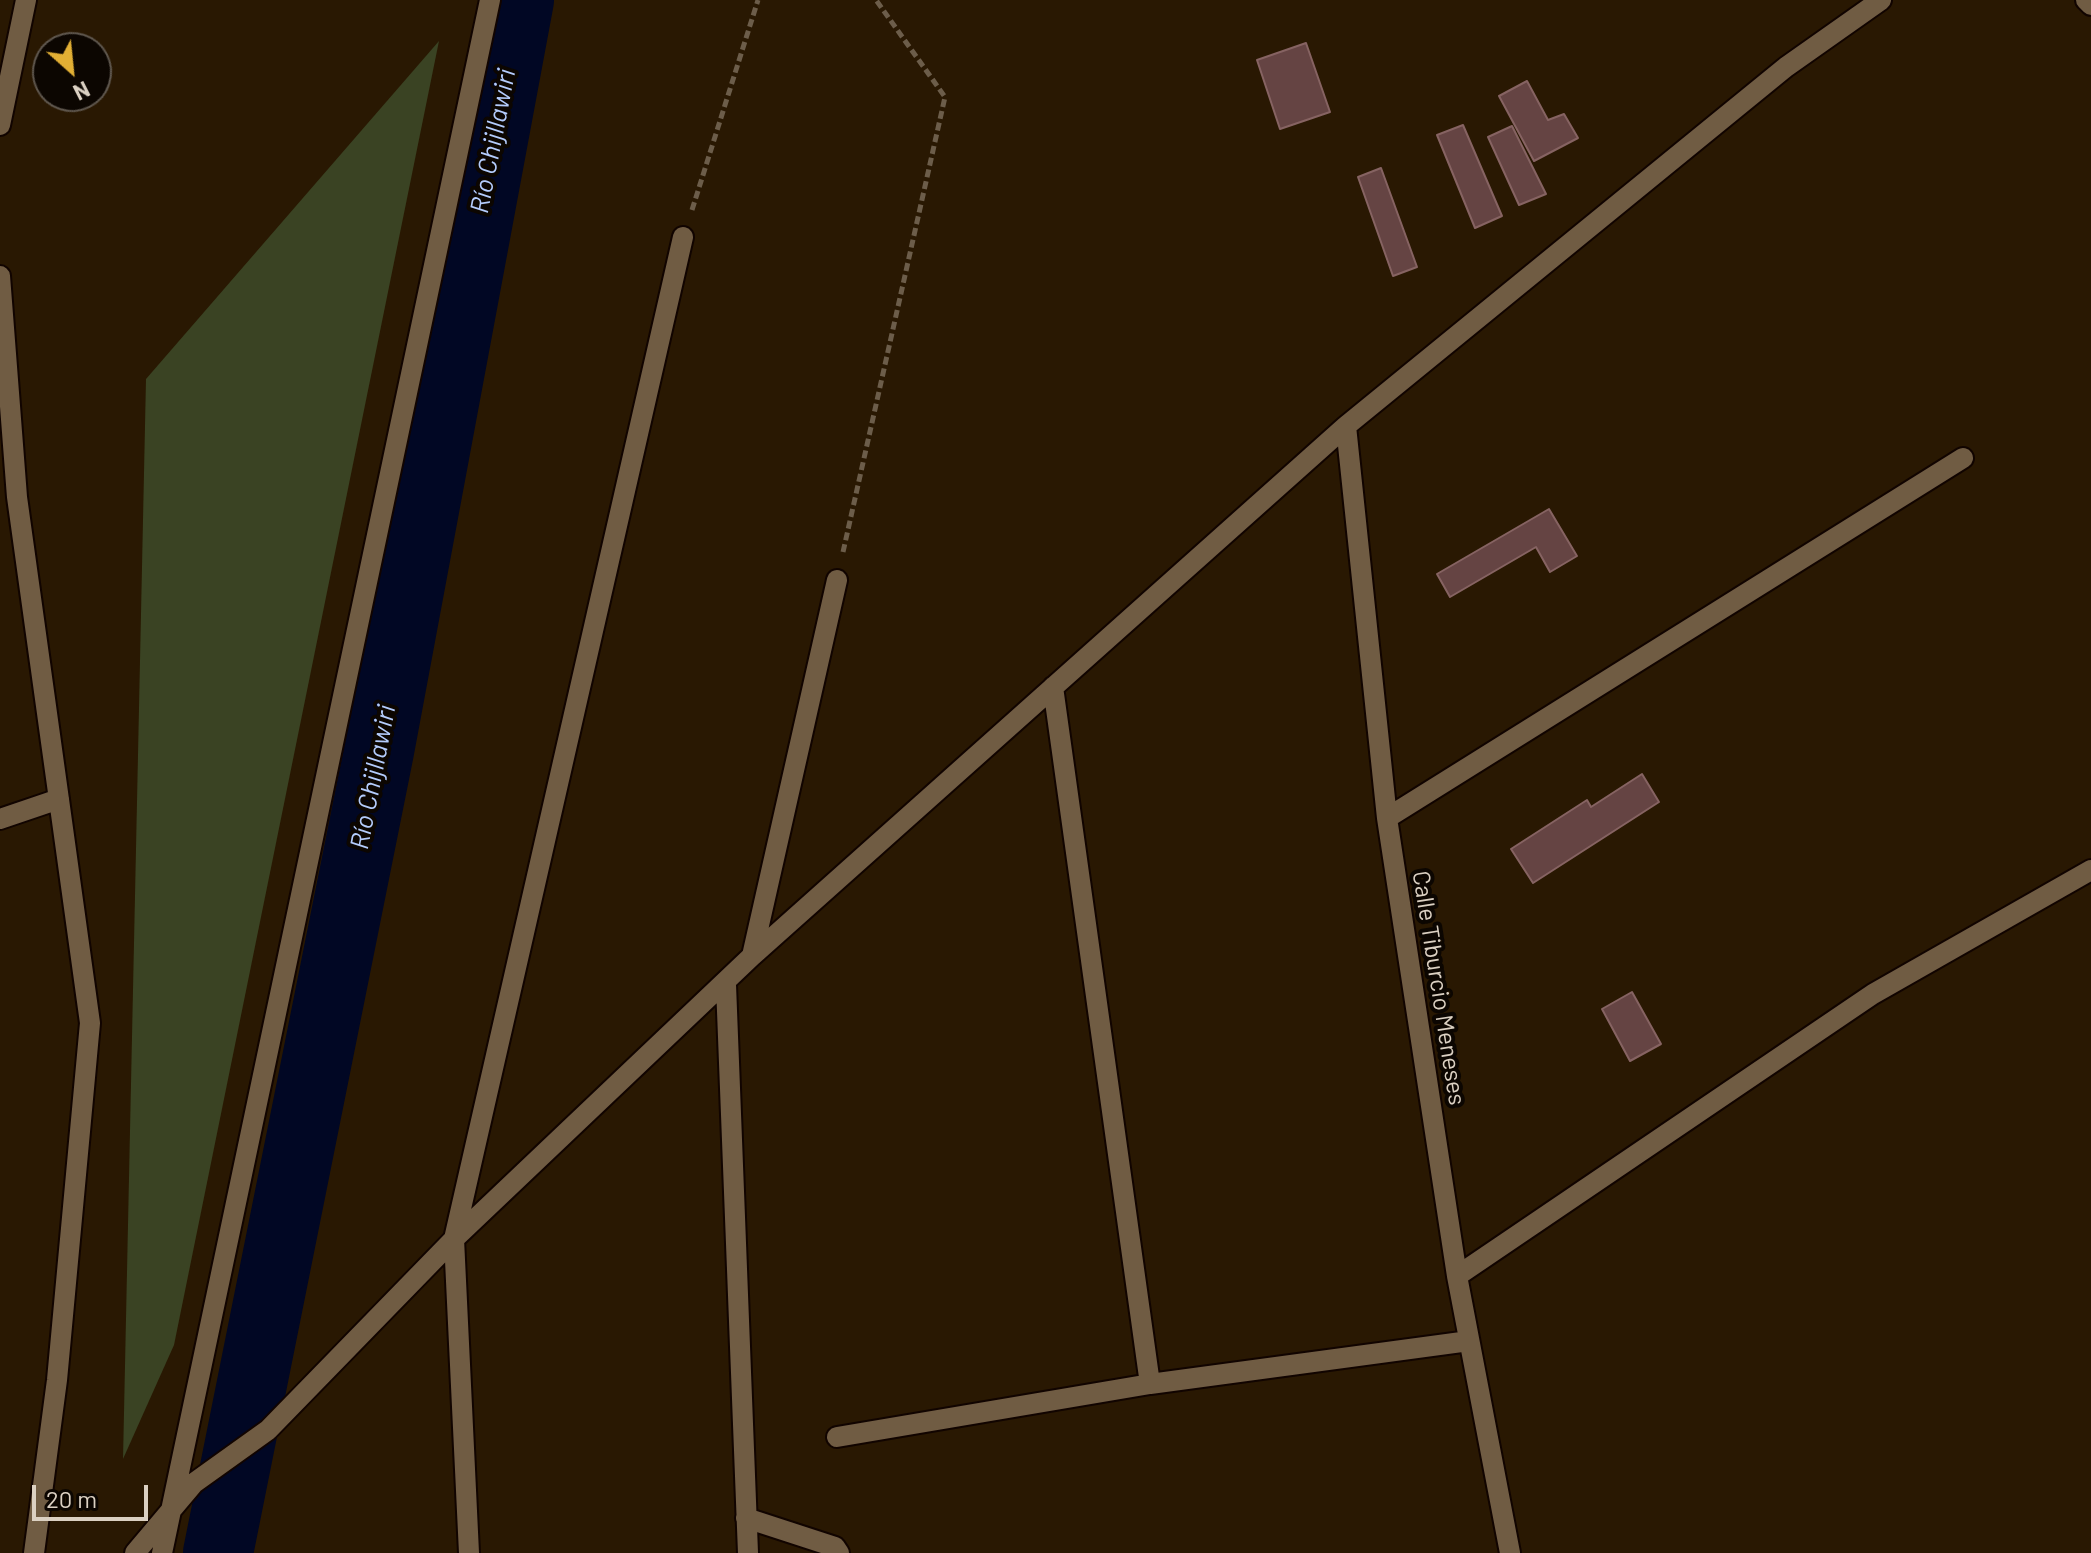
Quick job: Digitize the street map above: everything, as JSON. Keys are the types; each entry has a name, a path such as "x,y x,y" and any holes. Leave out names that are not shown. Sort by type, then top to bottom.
{"street":[{"path":"0,125 26,0"},
{"path":"162,1553 490,0"},
{"path":"135,1553 194,1483 268,1430 454,1239 726,985 752,956 1346,426 1786,67 1881,0"},
{"path":"2086,0 2091,5"},
{"path":"469,1553 454,1239 683,237"},
{"path":"0,276 9,500 59,799 90,1023 57,1380 34,1553"},
{"name":"Calle Tiburcio Meneses","path":"1346,426 1387,818 1457,1276 1510,1553"},
{"path":"1387,818 1963,458"},
{"path":"752,956 837,580"},
{"path":"1053,687 1150,1384"},
{"path":"0,819 59,799"},
{"path":"1457,1276 1873,994 2091,870"},
{"path":"726,985 748,1553"},
{"path":"837,1437 1150,1384 1469,1341"},
{"path":"746,1518 835,1547 839,1553"}],"path":[{"path":"683,237 758,0"},
{"path":"837,580 945,97 876,0"}],"green space":[{"path":"439,41 174,1345 123,1459 146,379"}],"building":[{"path":"1306,43 1330,112 1280,129 1257,60"},
{"path":"1527,81 1548,120 1564,114 1578,138 1534,161 1499,96"},
{"path":"1463,125 1502,216 1475,228 1437,135"},
{"path":"1512,126 1546,194 1519,205 1488,137"},
{"path":"1381,168 1417,267 1393,276 1358,177"},
{"path":"1549,509 1577,556 1550,572 1536,547 1450,597 1437,574"},
{"path":"1642,774 1659,802 1533,883 1511,849 1587,800 1591,807"},
{"path":"1632,992 1661,1044 1630,1061 1602,1009"}],"waterway":[{"name":"Río Chijllawiri","path":"218,1553 379,751 519,0"}]}
